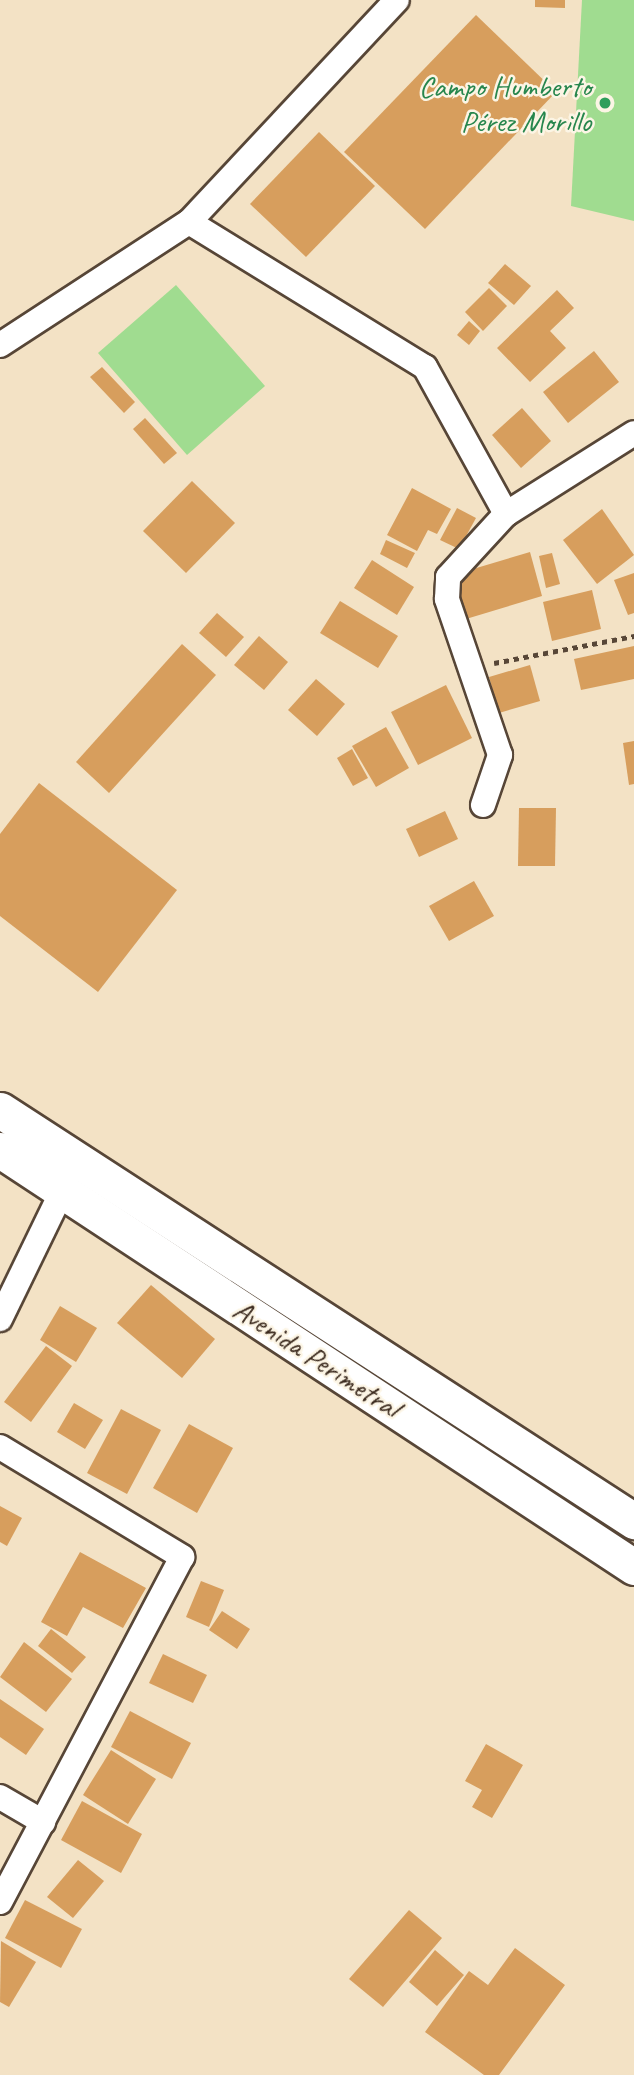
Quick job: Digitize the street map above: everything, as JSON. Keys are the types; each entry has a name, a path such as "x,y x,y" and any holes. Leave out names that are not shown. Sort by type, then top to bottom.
{"main road":[{"name":"Avenida Perimetral","path":"0,1110 634,1521"},
{"name":"Avenida Perimetral","path":"0,1150 634,1567"}],"street":[{"path":"0,345 189,222 397,0"},
{"path":"189,222 425,367 506,514"},
{"path":"483,805 500,754 447,599 447,577 506,514 634,433"},
{"path":"0,1318 63,1189"},
{"path":"0,1447 182,1557 0,1902"},
{"path":"0,1797 43,1822"}],"path":[{"path":"470,668 634,636"}],"green space":[{"name":"Campo Humberto Pérez Morillo","path":"582,0 634,0 634,221 571,206"},
{"path":"176,285 265,386 187,455 98,353"}],"building":[{"path":"535,0 565,0 565,8 535,7"},
{"path":"476,15 556,92 425,229 344,152"},
{"path":"319,132 375,186 306,257 250,204"},
{"path":"505,264 531,286 514,305 488,283"},
{"path":"489,288 507,306 483,331 465,312"},
{"path":"557,290 574,308 550,331 566,348 530,382 497,348"},
{"path":"469,321 480,331 469,345 457,335"},
{"path":"594,351 619,382 568,423 543,392"},
{"path":"102,367 135,402 124,413 90,377"},
{"path":"522,408 551,441 521,468 492,435"},
{"path":"145,418 177,453 164,464 133,429"},
{"path":"192,481 235,523 186,573 143,531"},
{"path":"412,488 451,509 437,534 428,530 417,551 387,535"},
{"path":"457,508 476,518 459,549 440,540"},
{"path":"602,509 634,555 597,584 563,540"},
{"path":"386,540 415,553 407,568 380,554"},
{"path":"530,552 542,596 466,619 453,575"},
{"path":"552,553 560,584 546,588 539,556"},
{"path":"372,560 414,587 397,615 354,588"},
{"path":"634,573 634,613 628,615 614,580"},
{"path":"592,590 601,629 552,641 543,602"},
{"path":"340,601 398,636 378,668 320,633"},
{"path":"217,613 244,637 226,657 199,633"},
{"path":"259,636 288,662 264,690 234,665"},
{"path":"182,644 216,675 109,793 76,762"},
{"path":"634,646 634,679 581,690 574,659"},
{"path":"530,665 540,701 499,713 489,677"},
{"path":"316,679 345,704 317,736 288,710"},
{"path":"446,685 472,738 418,765 391,712"},
{"path":"386,727 409,768 376,787 352,746"},
{"path":"634,741 634,784 629,785 623,743"},
{"path":"352,749 368,778 353,786 337,758"},
{"path":"39,783 177,890 98,992 0,916 0,834"},
{"path":"519,808 556,808 555,866 518,866"},
{"path":"445,811 458,839 419,857 406,829"},
{"path":"474,881 494,916 449,941 429,906"},
{"path":"151,1285 215,1339 182,1378 117,1323"},
{"path":"60,1306 97,1328 76,1362 40,1340"},
{"path":"46,1346 72,1366 31,1422 4,1402"},
{"path":"74,1403 103,1420 85,1449 57,1432"},
{"path":"121,1409 161,1430 127,1494 87,1473"},
{"path":"189,1424 233,1448 197,1513 153,1488"},
{"path":"0,1506 22,1518 7,1546 0,1542"},
{"path":"80,1552 146,1588 123,1628 83,1607 67,1636 41,1622"},
{"path":"201,1581 224,1590 209,1627 186,1617"},
{"path":"222,1611 250,1629 237,1649 209,1630"},
{"path":"51,1629 86,1657 72,1673 38,1646"},
{"path":"24,1642 72,1679 46,1712 0,1677"},
{"path":"163,1654 207,1675 193,1703 149,1683"},
{"path":"0,1699 44,1729 26,1755 0,1737"},
{"path":"130,1711 191,1743 172,1779 111,1747"},
{"path":"486,1744 523,1765 492,1818 472,1807 482,1790 465,1781"},
{"path":"111,1750 156,1779 128,1824 83,1795"},
{"path":"82,1801 142,1834 121,1873 61,1840"},
{"path":"78,1860 104,1881 73,1918 47,1897"},
{"path":"25,1900 82,1929 61,1968 5,1938"},
{"path":"409,1910 442,1938 383,2007 349,1979"},
{"path":"1,1941 36,1962 9,2007 0,2002"},
{"path":"515,1948 565,1985 499,2075 484,2075 425,2032 469,1971 488,1985"},
{"path":"435,1950 464,1975 437,2006 409,1982"}],"place":[{"name":"Campo Humberto Pérez Morillo","path":"605,103"}]}
